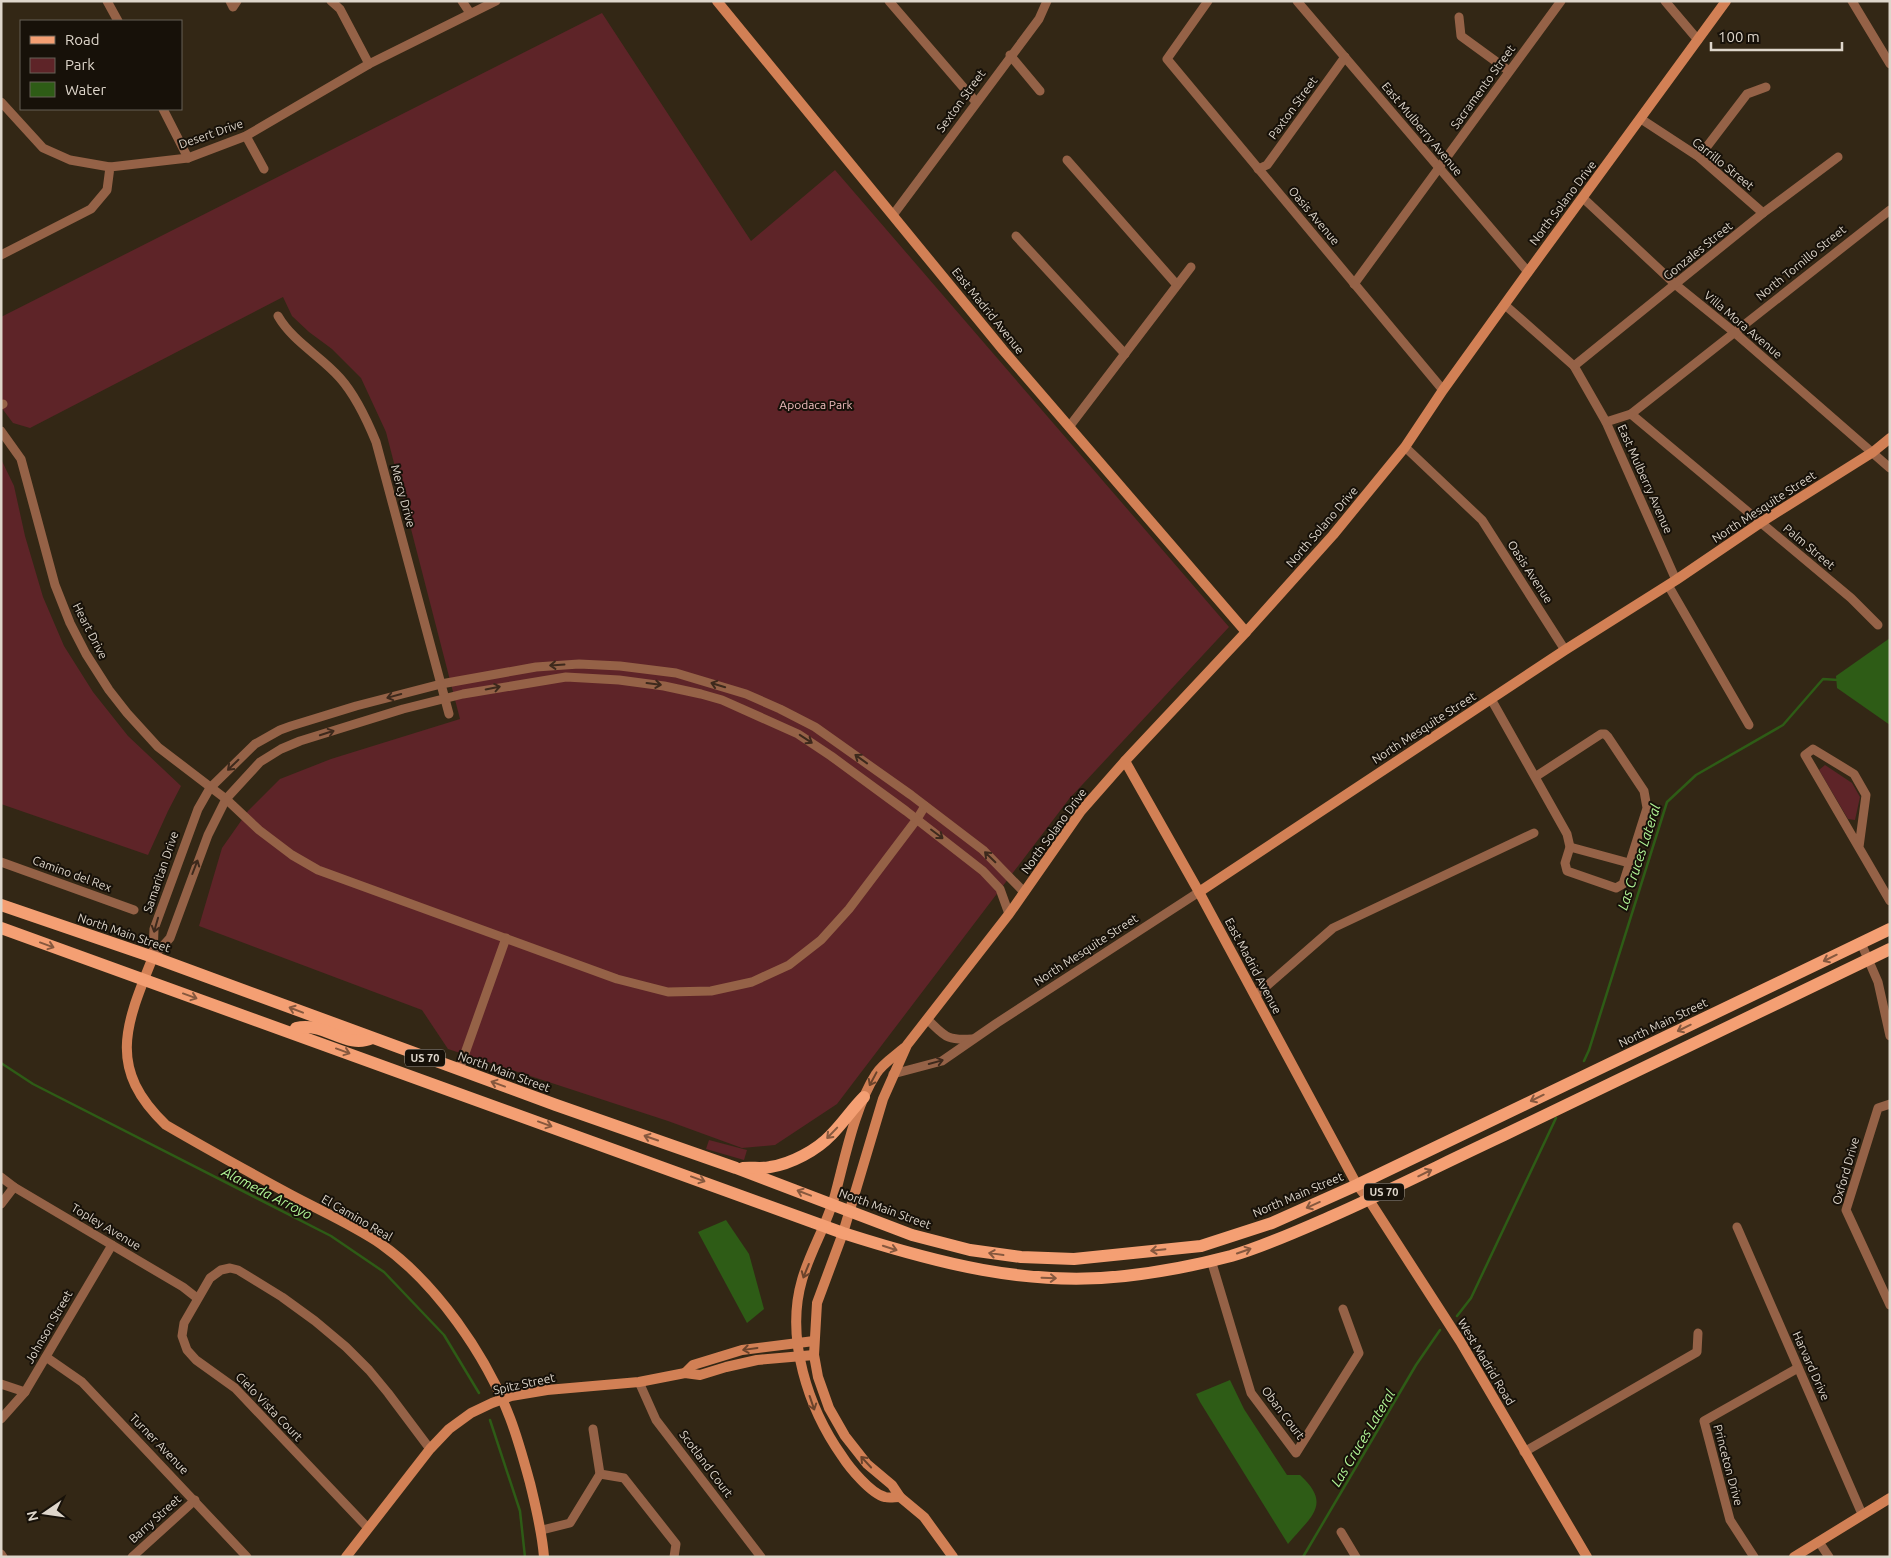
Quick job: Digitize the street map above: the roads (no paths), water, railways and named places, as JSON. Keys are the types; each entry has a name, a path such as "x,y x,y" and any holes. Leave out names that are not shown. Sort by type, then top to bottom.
{"main road":[{"name":"North Main Street","path":"1,905 153,957 459,1070 736,1168 912,1235 970,1250 1021,1258 1074,1258 1201,1246 1272,1223 1357,1185 1890,929"},
{"name":"US 70","path":"1,928 843,1233 923,1258 1020,1276 1073,1279 1125,1276 1211,1260 1230,1256 1280,1239 1369,1200 1890,948"},
{"path":"294,1033 296,1028 307,1026 357,1042 372,1038"},
{"path":"736,1168 770,1167 787,1162 812,1149 831,1135 864,1097"},
{"path":"1499,1117 1506,1133"},
{"path":"1201,1246 1211,1260"}],"street":[{"path":"107,1 117,20"},
{"path":"331,1 340,9 369,64"},
{"path":"462,1 470,13"},
{"name":"Desert Drive","path":"1,102 43,148 70,160 110,167 188,158 246,136 369,64 496,1"},
{"name":"East Madrid Avenue","path":"717,1 1003,350 1246,632"},
{"path":"889,1 976,102"},
{"name":"Sexton Street","path":"893,215 1039,18 1047,1"},
{"name":"Oasis Avenue","path":"1208,1 1167,59 1443,390"},
{"name":"East Mulberry Avenue","path":"1297,1 1346,57 1438,169 1528,272"},
{"name":"Sacramento Street","path":"1354,284 1561,1"},
{"path":"1665,1 1698,40"},
{"name":"North Solano Drive","path":"900,1497 884,1497 856,1475 832,1442 814,1409 802,1372 798,1343 797,1303 802,1280 832,1204 861,1104 876,1073 907,1045 1009,914 1081,811 1333,535 1405,448 1443,390 1726,1"},
{"path":"1852,1 1887,53 1890,64"},
{"path":"1458,17 1461,36 1509,71"},
{"path":"1010,55 1040,91"},
{"name":"Paxton Street","path":"1258,169 1267,165 1346,57"},
{"path":"1699,157 1746,94 1766,87"},
{"path":"164,110 188,158"},
{"name":"Carrillo Street","path":"1641,119 1699,157 1763,213"},
{"path":"246,136 264,169"},
{"name":"Gonzales Street","path":"1574,366 1763,213 1838,157"},
{"path":"1067,160 1177,285"},
{"path":"1,255 91,209 107,190 110,167"},
{"name":"Villa Mora Avenue","path":"1583,198 1676,285 1734,332 1890,468"},
{"name":"North Tornillo Street","path":"1606,422 1631,414 1890,210"},
{"path":"1016,236 1125,354"},
{"path":"1069,427 1191,267"},
{"name":"East Mulberry Avenue","path":"1505,305 1574,366 1606,422 1672,583 1749,725"},
{"name":"Mercy Drive","path":"278,316 292,334 341,379 357,402 368,423 376,442 448,714"},
{"name":"Palm Street","path":"1631,414 1851,598 1878,625"},
{"name":"Heart Drive","path":"1,430 21,459 55,585 70,622 86,654 109,690 158,747 226,799 260,830 292,855 318,870 617,978 668,992 711,991 752,982 789,965 821,940 849,909 925,806"},
{"name":"North Mesquite Street","path":"893,1074 942,1061 1565,650 1672,583 1760,523 1873,452 1890,438"},
{"name":"Oasis Avenue","path":"1405,448 1482,520 1565,650"},
{"name":"Samaritan Drive","path":"153,957 154,929 198,809 210,788 255,744 280,730 356,706 441,684 536,667 579,664 676,672 746,694 815,727 859,757 983,850 1024,892"},
{"path":"601,679 602,665"},
{"path":"153,957 170,938 208,834 226,799 260,762 281,749 300,741 445,698 509,685 566,677 664,686 715,698 798,734 917,819 976,866 993,882 1004,896 1009,914"},
{"path":"739,708 746,694"},
{"path":"1491,699 1567,834 1570,847 1565,863 1567,872 1616,888 1623,884 1647,808 1646,796 1605,734 1600,734 1535,777"},
{"path":"1859,847 1866,795 1854,774 1813,749 1805,755 1890,900"},
{"name":"East Madrid Avenue","path":"1125,761 1199,892 1357,1185"},
{"path":"1255,996 1333,928 1534,833"},
{"path":"1570,847 1629,863"},
{"name":"Camino del Rex","path":"1,862 134,910"},
{"path":"459,1070 506,938"},
{"path":"1861,943 1878,982 1890,1036"},
{"name":"El Camino Real","path":"153,957 130,1021 126,1044 131,1078 141,1097 152,1112 166,1125 361,1231 381,1244 403,1262 436,1295 486,1368 510,1417 542,1530 544,1557"},
{"path":"927,1019 944,1036 957,1040 973,1039"},
{"name":"North Solano Drive","path":"907,1045 882,1099 843,1233 816,1303 814,1355 818,1377 829,1408 845,1436 867,1464 892,1484 900,1497 924,1517 953,1557"},
{"name":"Oxford Drive","path":"1890,1104 1878,1108 1846,1210 1885,1283 1890,1305"},
{"name":"Topley Avenue","path":"1,1177 14,1187 183,1287 197,1298"},
{"name":"West Madrid Road","path":"1357,1185 1369,1200 1460,1341 1587,1557"},
{"path":"1,1204 14,1187"},
{"name":"Harvard Drive","path":"1737,1227 1862,1514"},
{"name":"Johnson Street","path":"1,1418 26,1392 112,1245"},
{"name":"Oban Court","path":"1211,1260 1251,1393 1296,1452 1359,1353 1343,1309"},
{"name":"Cielo Vista Court","path":"368,1528 235,1388 189,1354 183,1341 183,1328 197,1298 213,1274 230,1268 242,1272 282,1297 315,1321 346,1347 369,1370 430,1449"},
{"path":"1524,1452 1696,1352 1698,1333"},
{"name":"Spitz Street","path":"685,1374 694,1365 742,1350 814,1341"},
{"name":"Spitz Street","path":"346,1557 430,1449 449,1429 471,1413 492,1403 517,1395 548,1390 639,1382 685,1374 700,1375 757,1360 814,1355"},
{"name":"Turner Avenue","path":"46,1357 82,1382 247,1557"},
{"name":"Princeton Drive","path":"1754,1557 1730,1520 1704,1420 1798,1368"},
{"name":"Scotland Court","path":"639,1382 656,1420 761,1557"},
{"path":"1,1384 26,1392"},
{"path":"542,1530 570,1523 600,1474 592,1429"},
{"path":"600,1474 624,1478 676,1544 674,1557"},
{"path":"1794,1557 1890,1498"},
{"name":"Barry Street","path":"132,1557 195,1500"},
{"path":"1341,1532 1356,1557"},
{"path":"1819,1542 1829,1557"}],"water":[{"path":"1890,638 1890,725 1837,688 1836,676"},
{"path":"726,1220 749,1254 764,1309 747,1323 698,1232"},
{"path":"1230,1380 1244,1409 1287,1475 1300,1475 1310,1485 1315,1495 1317,1503 1315,1511 1288,1544 1196,1394"}],"waterway":[{"name":"Las Cruces Lateral","path":"1584,1061 1667,802 1696,775 1783,725 1823,679 1838,680"},
{"path":"1630,872 1637,874"},
{"name":"Alameda Arroyo","path":"1,1063 33,1084 331,1236 384,1272 444,1335 479,1393"},
{"name":"Las Cruces Lateral","path":"1457,1316 1471,1298 1556,1118"},
{"name":"Las Cruces Lateral","path":"1303,1557 1416,1365 1440,1330"},
{"name":"Alameda Arroyo","path":"490,1420 520,1511 525,1557"}],"park label":[{"name":"Apodaca Park","path":"816,405"}]}
